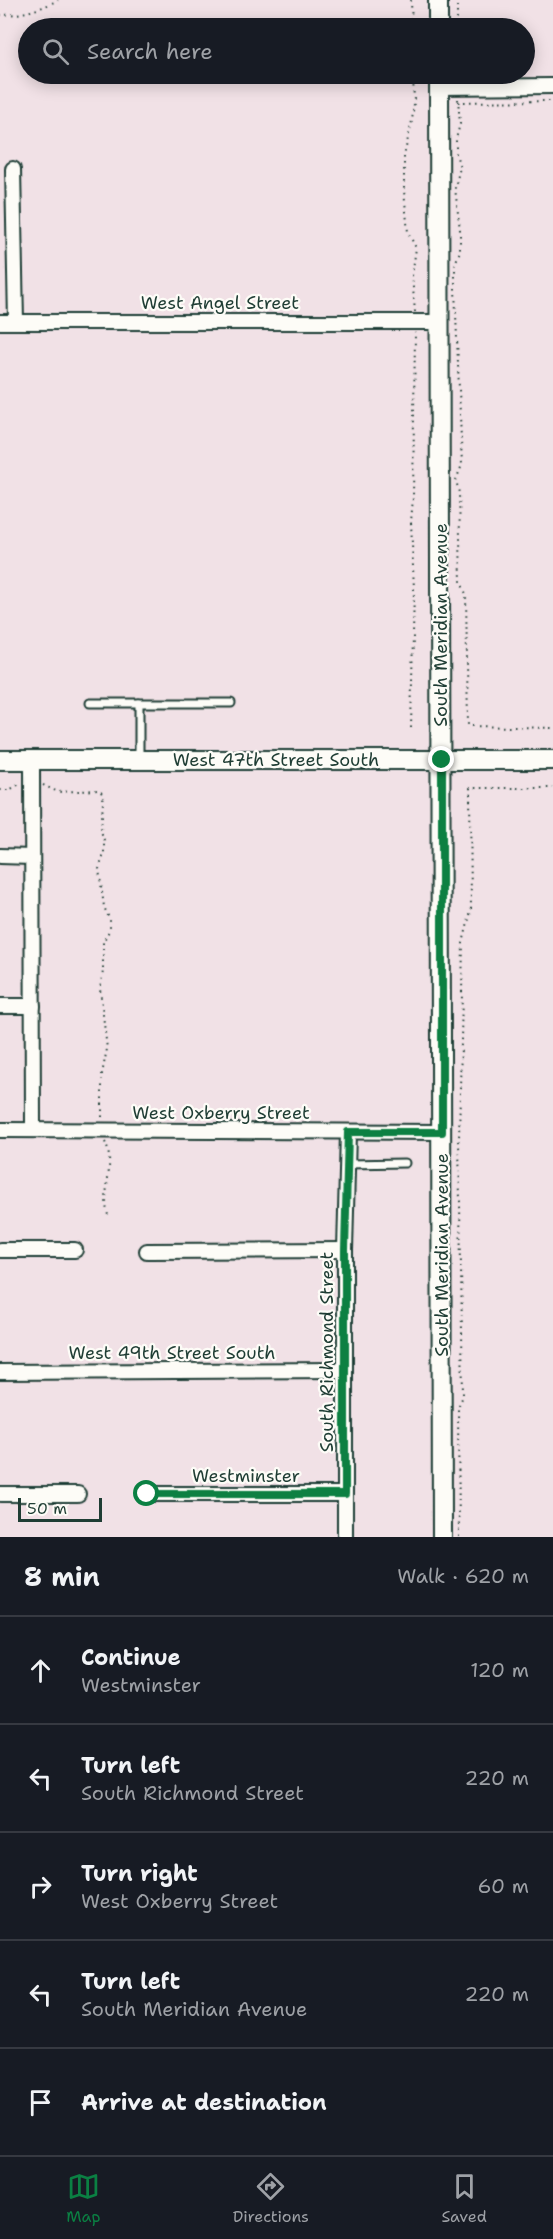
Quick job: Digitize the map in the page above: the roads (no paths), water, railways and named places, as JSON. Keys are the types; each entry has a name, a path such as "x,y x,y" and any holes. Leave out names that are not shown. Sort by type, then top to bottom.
{"main road":[{"path":"438,0 438,18"},
{"name":"South Meridian Avenue","path":"439,84 442,1537"},
{"name":"West 47th Street South","path":"0,760 553,760"}],"street":[{"path":"450,84 458,87 553,86"},
{"path":"13,169 16,322"},
{"name":"West Angel Street","path":"0,322 440,322"},
{"path":"32,761 33,1129"},
{"path":"0,856 32,857"},
{"path":"0,1006 33,1006"},
{"name":"West Oxberry Street","path":"0,1130 442,1132"},
{"name":"South Richmond Street","path":"345,1537 345,1250 348,1132"},
{"path":"0,1251 75,1250"},
{"path":"147,1251 345,1250"},
{"name":"West 49th Street South","path":"0,1372 345,1370"},
{"path":"0,1494 78,1494"},
{"name":"Westminster","path":"147,1494 345,1494"}],"lane":[{"path":"90,703 231,704"},
{"path":"139,703 139,760"},
{"path":"347,1164 405,1163"}]}
